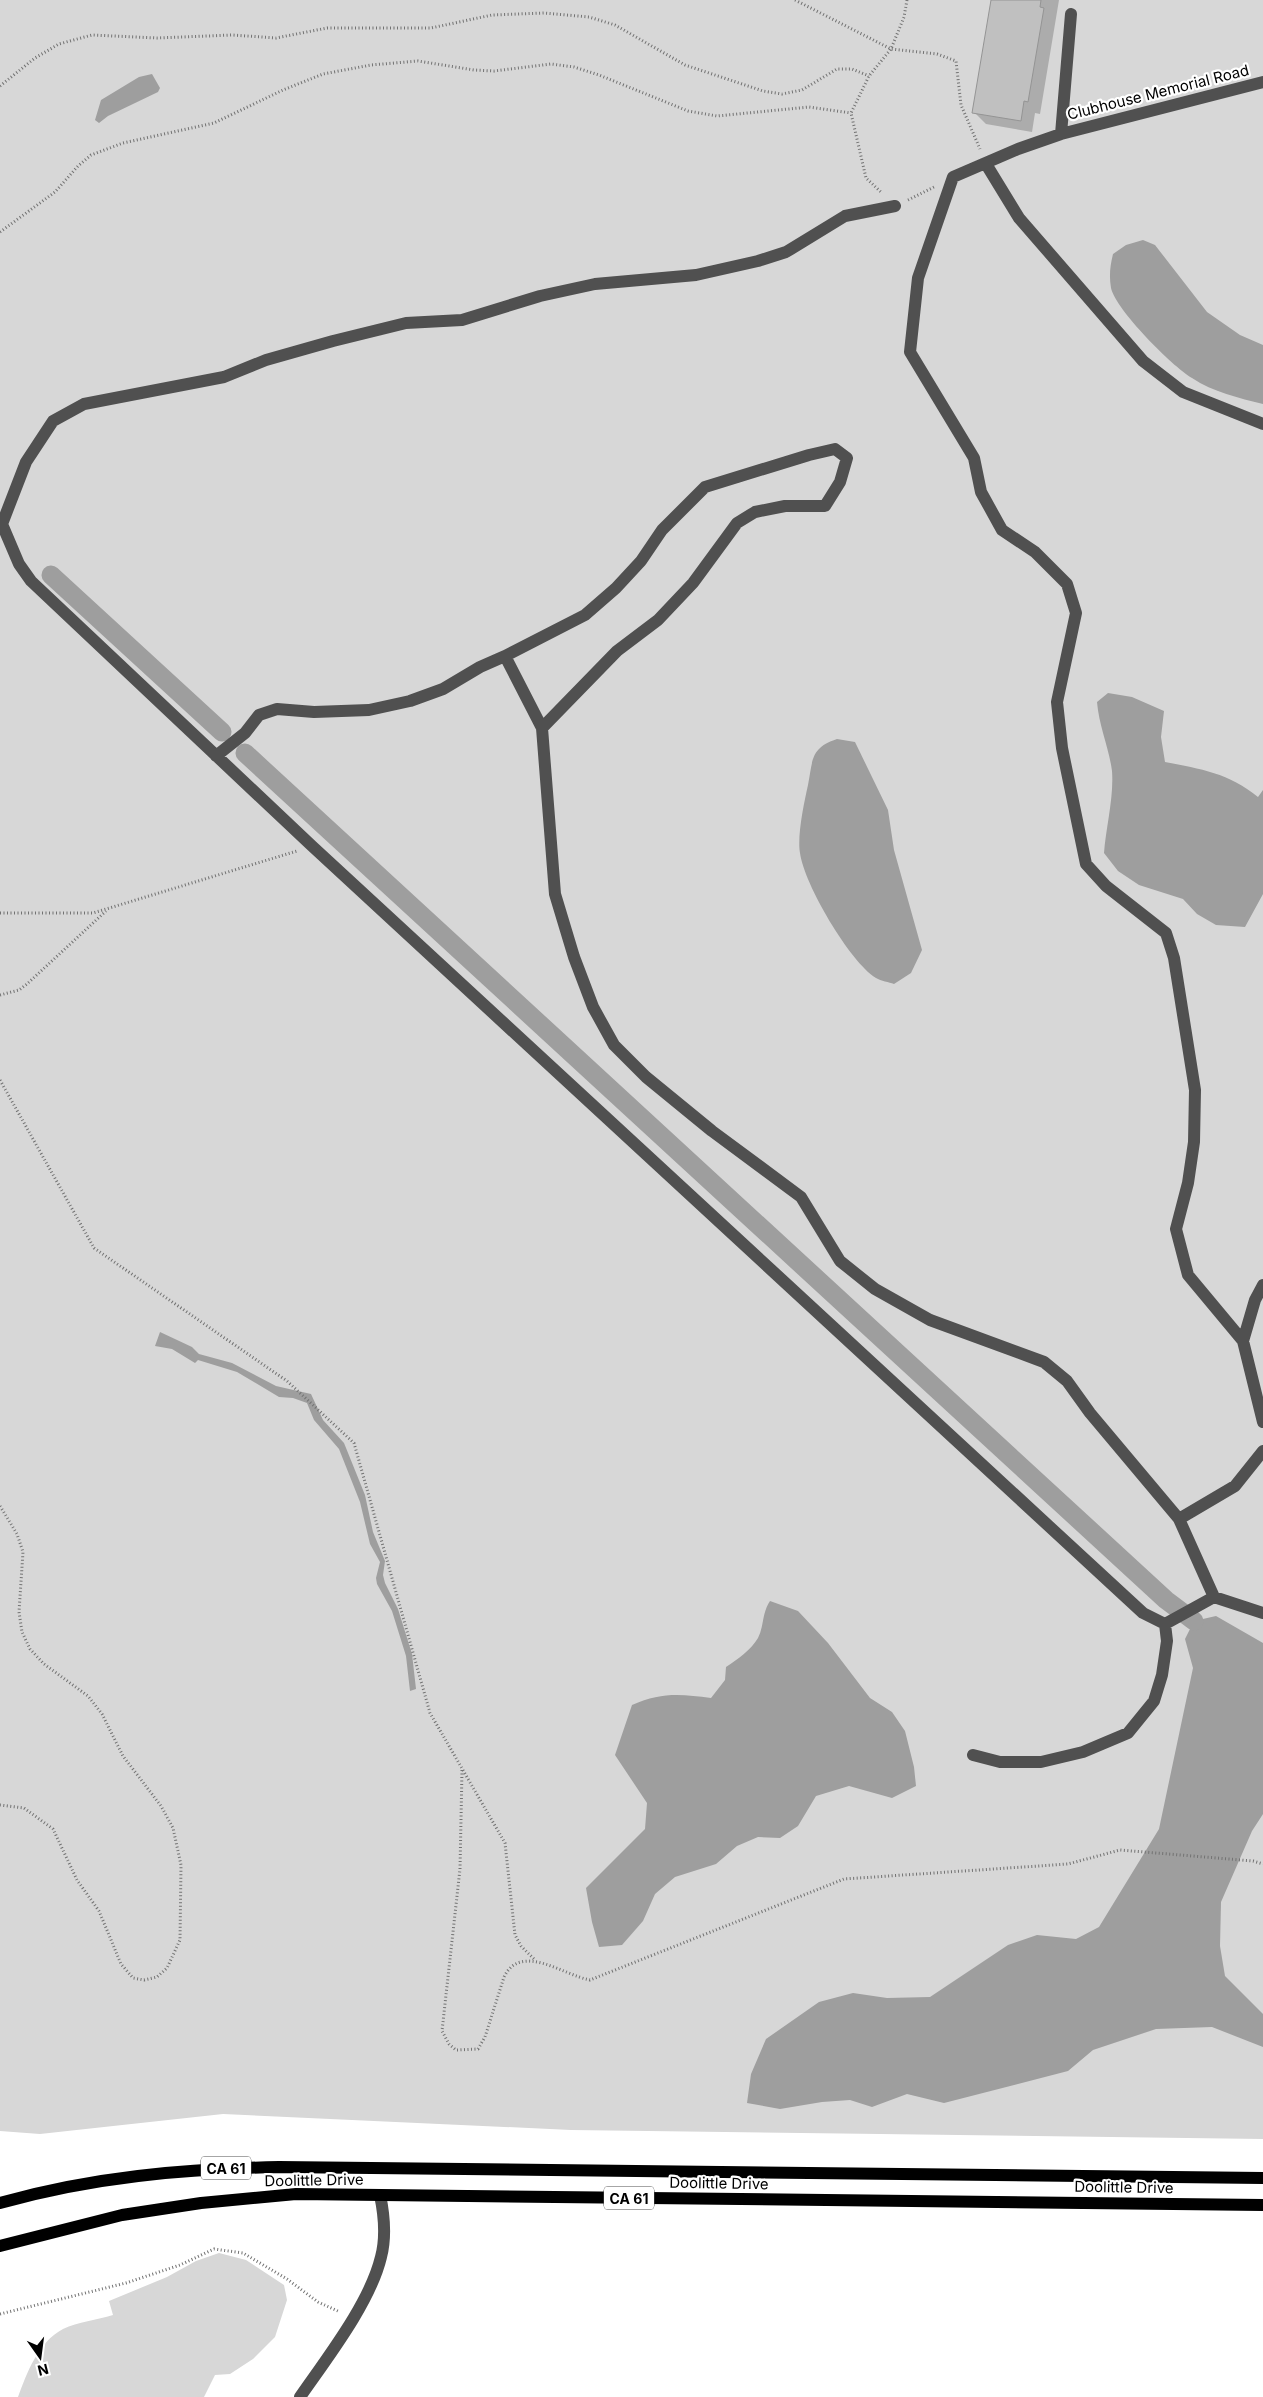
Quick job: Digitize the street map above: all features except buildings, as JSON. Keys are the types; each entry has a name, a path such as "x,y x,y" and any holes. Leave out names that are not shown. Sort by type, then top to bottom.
{"main road":[{"name":"Doolittle Drive","path":"0,2203 43,2191 111,2178 195,2169 279,2167 1263,2178"},
{"name":"Doolittle Drive","path":"0,2246 122,2215 201,2203 296,2194 1263,2205"}],"street":[{"path":"1061,134 1071,14"},
{"name":"Clubhouse Memorial Road","path":"953,177 1018,149 1061,134 1263,82"},
{"path":"986,164 1019,218 1143,361 1183,392 1263,424"},
{"path":"953,177 918,278 910,352 974,458 981,492 1002,530 1035,552 1067,584 1076,613 1057,702 1062,748 1086,864 1114,892 1166,933 1174,958 1195,1090 1192,1150 1188,1182 1176,1229 1188,1275 1243,1341 1263,1422"},
{"path":"895,206 846,216 786,252 758,261 696,275 595,284 540,296 462,320 406,323 266,360 224,378 84,404 53,421 26,462 2,524 19,564 31,581 216,756 1142,1614 1165,1624"},
{"path":"216,756 245,733 260,715 277,709 314,712 369,710 410,702 443,688 480,667 585,615 616,588 641,561 662,530 705,488 809,455 835,449 846,458 840,482 825,506 785,506 755,512 737,523 693,584 658,620 617,651 542,728"},
{"path":"505,656 542,728 555,894 574,957 593,1007 614,1045 646,1077 712,1131 801,1197 840,1261 875,1289 930,1320 1044,1362 1066,1381 1090,1413 1179,1519 1214,1597"},
{"path":"1243,1341 1255,1300 1263,1285"},
{"path":"1179,1519 1235,1486 1263,1451"},
{"path":"1165,1624 1214,1597 1263,1612"},
{"path":"973,1755 1000,1762 1041,1762 1083,1752 1128,1733 1154,1701 1162,1675 1167,1641 1165,1624"},
{"path":"300,2397 340,2340 375,2278 382,2255 384,2212 380,2195"}],"path":[{"path":"795,0 891,49 938,54 956,61 961,105 986,164"},
{"path":"907,0 904,17 891,49 869,76 851,113 866,178 895,206 953,177"},
{"path":"0,86 35,58 59,44 92,35 157,38 232,35 276,38 327,28 431,28 492,15 544,13 589,17 615,25 685,65 763,91 782,94 802,90 837,69 852,70 869,76"},
{"path":"0,232 55,192 78,166 98,152 123,143 214,123 283,90 323,74 371,65 418,61 474,70 494,70 551,64 574,67 599,75 688,111 717,116 809,107 851,113"},
{"path":"0,913 85,913 106,910 312,846"},
{"path":"0,995 19,990 27,984 106,910"},
{"path":"0,1080 94,1248 287,1381 354,1443 430,1713 505,1842 516,1935 521,1946 535,1960 567,1974 590,1980 844,1879 1068,1864 1120,1850 1253,1861 1263,1864"},
{"path":"0,1506 17,1534 23,1552 19,1612 22,1632 30,1650 44,1664 73,1684 102,1714 123,1756 161,1806 173,1828 181,1865 180,1940 167,1968 157,1978 144,1980 133,1978 121,1964 99,1911 77,1880 52,1829 24,1808 0,1805"},
{"path":"462,1770 460,1869 442,2031 449,2044 456,2050 478,2049 485,2037 498,1991 508,1968 524,1961 535,1960"},
{"path":"0,2314 126,2283 180,2265 214,2249 243,2253 287,2279 318,2302 353,2317"}],"shaded area":[{"path":"0,0 1263,0 1263,2139 571,2130 223,2114 40,2134 0,2131"},
{"path":"152,74 160,88 158,92 108,116 99,123 95,120 101,100 139,77"},
{"path":"1143,240 1155,245 1207,312 1240,335 1263,345 1263,404 1217,391 1183,372 1146,337 1123,310 1111,288 1110,271 1113,254 1126,245"},
{"path":"1108,693 1132,697 1164,711 1161,737 1165,762 1225,777 1258,797 1263,790 1263,894 1245,927 1216,925 1197,914 1183,899 1139,885 1118,871 1104,853 1111,802 1112,771 1097,702"},
{"path":"837,739 855,742 888,810 894,850 922,950 911,973 894,984 876,978 854,956 819,902 803,867 799,838 812,762 817,751 822,746"},
{"path":"160,1332 192,1347 199,1354 232,1363 276,1386 311,1394 323,1420 344,1443 365,1495 373,1532 385,1561 383,1575 385,1583 398,1609 412,1654 416,1689 410,1691 406,1656 392,1611 377,1584 376,1578 380,1562 370,1544 360,1502 339,1449 314,1420 307,1403 293,1398 279,1397 237,1372 198,1360 195,1363 172,1349 155,1346"},
{"path":"770,1601 798,1611 828,1643 870,1698 892,1712 905,1731 914,1767 916,1786 892,1798 849,1786 816,1796 798,1826 780,1838 758,1837 737,1846 716,1864 675,1877 655,1894 643,1921 622,1945 599,1947 586,1888 645,1829 647,1803 615,1755 632,1705 652,1698 671,1695 711,1698 725,1680 726,1667 748,1650 758,1638"},
{"path":"1216,1616 1263,1643 1263,1814 1252,1831 1221,1902 1220,1946 1225,1976 1263,2014 1263,2047 1212,2027 1156,2029 1093,2050 1068,2071 944,2103 907,2094 872,2107 850,2100 822,2102 780,2109 747,2103 751,2074 766,2039 819,2002 853,1993 887,1998 930,1997 1008,1945 1037,1935 1076,1939 1099,1927 1159,1829 1193,1668 1185,1639 1194,1621"},
{"path":"219,2253 246,2260 284,2285 287,2300 275,2337 253,2359 230,2374 215,2375 204,2397 18,2397 34,2359 54,2335 63,2329 113,2315 109,2301 167,2277 196,2261"}],"waterway":[{"path":"51,575 222,732"},
{"path":"245,753 1166,1600 1194,1621"}]}
